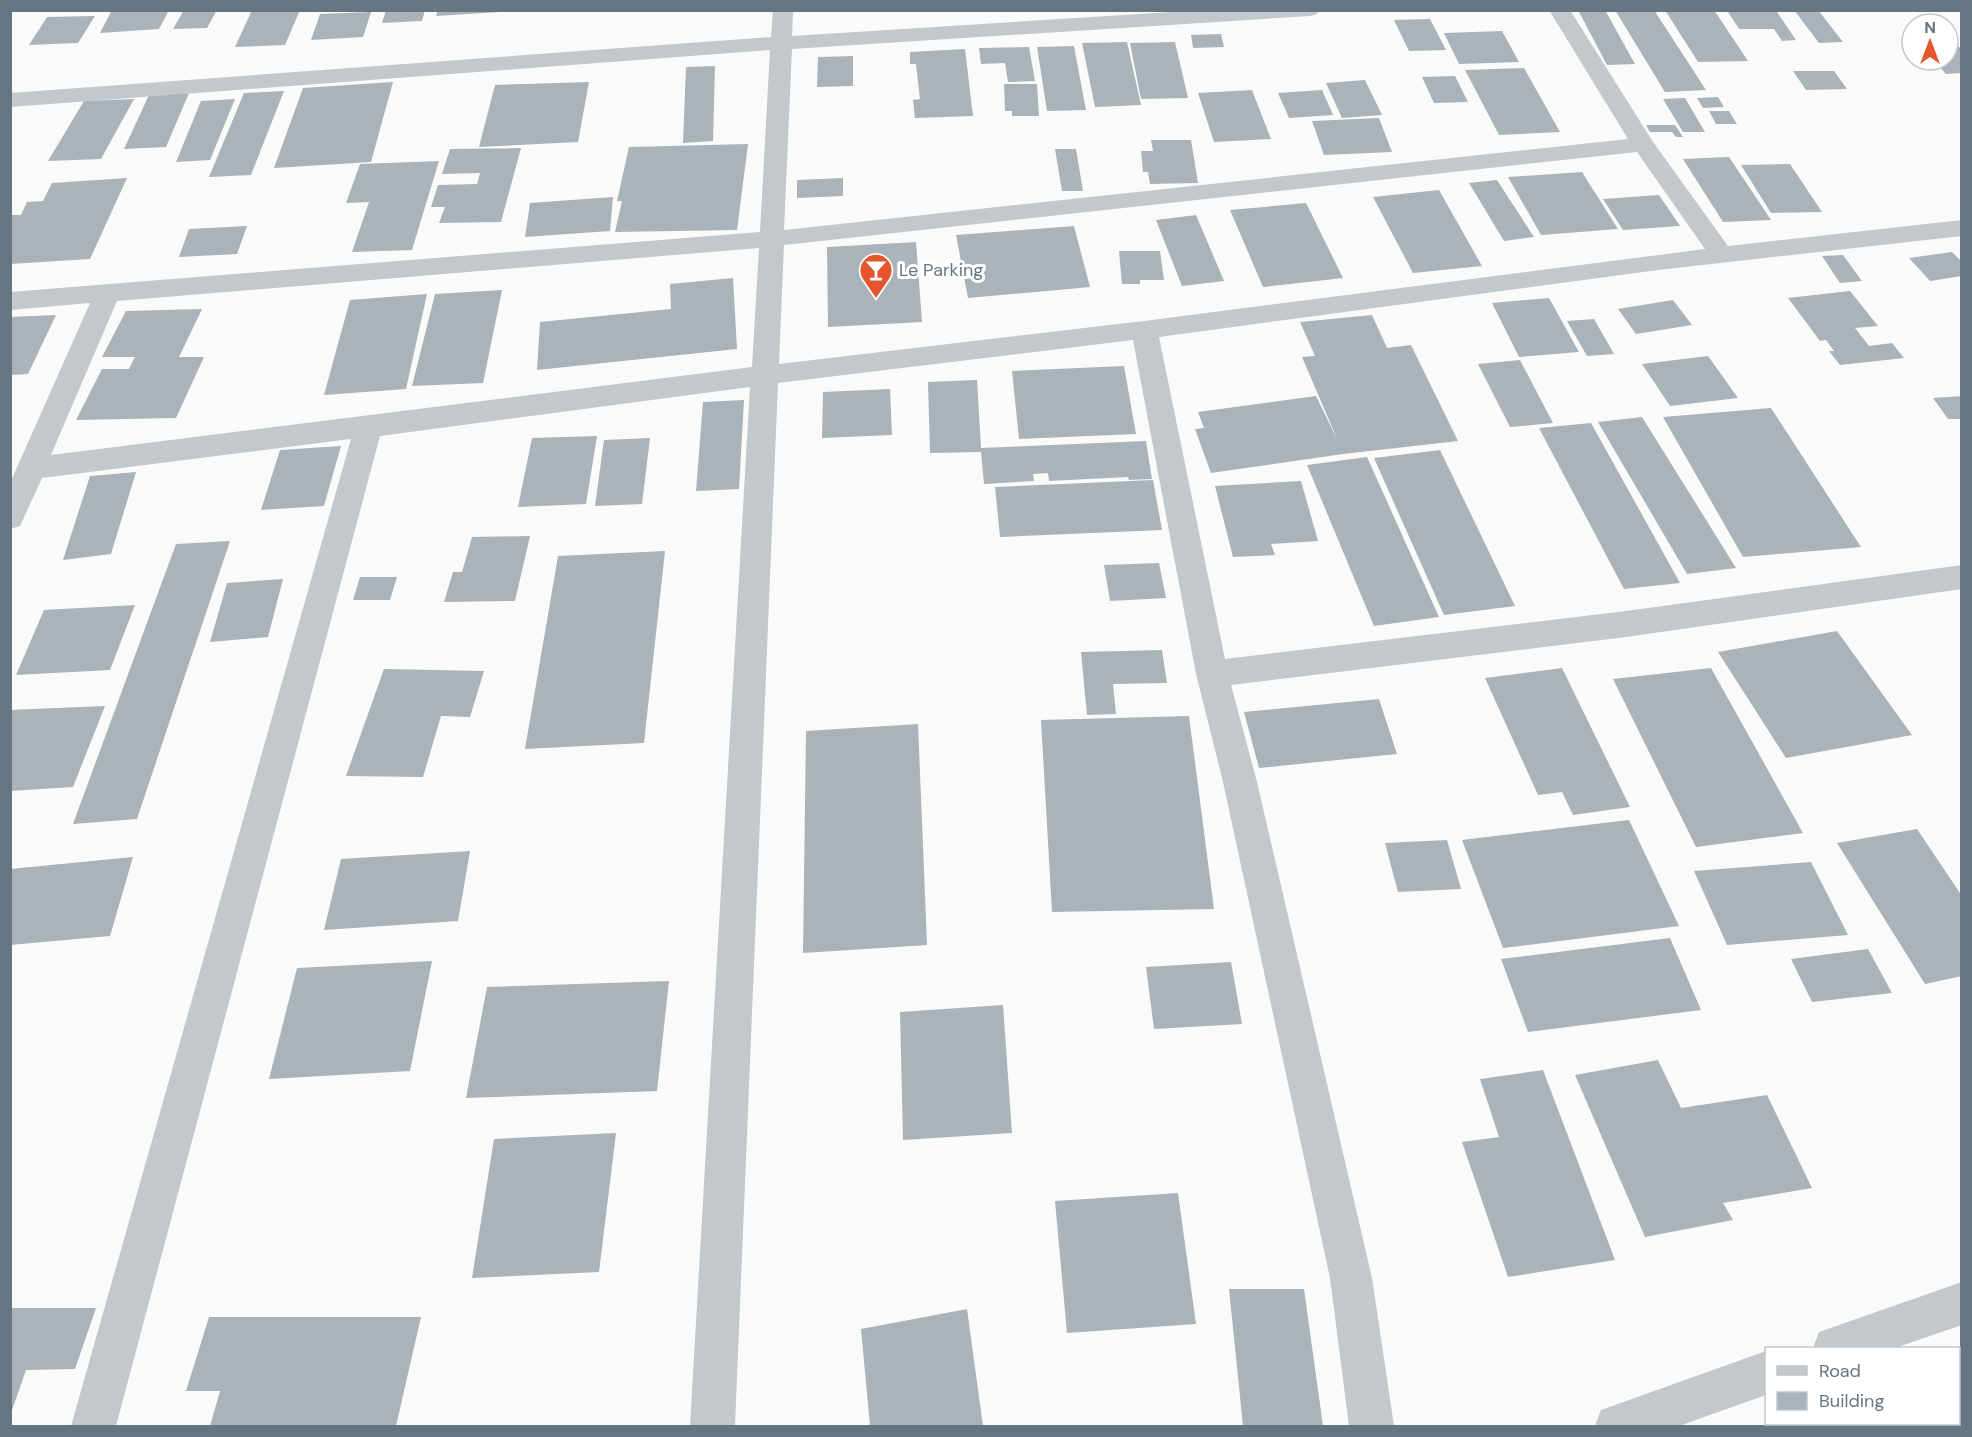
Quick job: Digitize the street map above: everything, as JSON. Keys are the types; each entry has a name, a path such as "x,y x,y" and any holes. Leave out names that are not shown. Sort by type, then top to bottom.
{"street":[{"path":"712,1426 783,10"},
{"path":"10,100 782,43 1310,10"},
{"path":"1559,10 1643,144 1722,255"},
{"path":"10,301 770,239 1643,144"},
{"path":"33,468 766,375 1144,330 1722,255 1962,228"},
{"path":"10,518 107,293"},
{"path":"1144,330 1212,674 1240,783 1351,1278 1371,1426"},
{"path":"93,1426 369,427"},
{"path":"1212,674 1626,624 1962,577"},
{"path":"1838,1347 1962,1303"},
{"path":"1617,1426 1765,1374"}],"building":[{"path":"112,10 169,10 159,29 100,33"},
{"path":"184,10 217,10 207,28 173,29"},
{"path":"252,10 300,10 285,45 235,47"},
{"path":"386,10 425,10 422,21 382,23"},
{"path":"438,10 500,10 500,12 436,16"},
{"path":"1578,10 1605,10 1635,64 1607,65"},
{"path":"1615,10 1654,10 1706,90 1665,92"},
{"path":"1665,10 1714,10 1748,61 1698,62"},
{"path":"1794,10 1818,10 1843,42 1819,43"},
{"path":"371,12 363,37 311,40 320,14"},
{"path":"1728,12 1777,12 1796,40 1782,41 1774,29 1739,29"},
{"path":"95,16 78,43 29,45 47,17"},
{"path":"1430,19 1446,50 1409,51 1394,20"},
{"path":"1502,31 1519,62 1459,64 1444,33"},
{"path":"1221,34 1224,47 1193,48 1191,35"},
{"path":"1127,42 1141,105 1095,107 1082,43"},
{"path":"1175,42 1188,98 1141,99 1130,43"},
{"path":"1074,46 1086,110 1047,111 1037,47"},
{"path":"1029,47 1035,81 1008,82 1005,63 981,64 979,48"},
{"path":"1960,47 1962,73 1946,74 1944,72 1960,72"},
{"path":"965,49 973,116 915,118 913,100 920,99 916,64 910,64 910,52"},
{"path":"853,56 853,86 817,87 818,57"},
{"path":"715,66 713,141 683,143 686,67"},
{"path":"1524,68 1560,132 1499,135 1465,70"},
{"path":"1793,71 1834,71 1847,89 1806,90"},
{"path":"1455,76 1468,102 1434,103 1422,77"},
{"path":"1365,80 1382,115 1342,118 1326,83"},
{"path":"393,82 371,162 274,168 303,88"},
{"path":"589,82 578,142 479,147 495,85"},
{"path":"1004,84 1037,84 1039,116 1012,116 1012,111 1005,111"},
{"path":"1252,90 1271,139 1214,142 1198,93"},
{"path":"1322,90 1333,115 1289,118 1278,93"},
{"path":"284,91 251,175 209,177 244,93"},
{"path":"189,93 166,147 124,149 149,95"},
{"path":"1718,97 1724,107 1703,108 1697,98"},
{"path":"1685,98 1705,132 1683,132 1663,99"},
{"path":"134,99 101,159 48,161 84,101"},
{"path":"235,99 210,160 176,162 201,101"},
{"path":"1709,111 1729,111 1737,124 1716,124"},
{"path":"1379,118 1392,152 1324,155 1312,121"},
{"path":"1646,125 1675,125 1683,137 1676,137 1672,132 1650,132"},
{"path":"1151,140 1191,140 1198,183 1150,184 1148,172 1143,172 1141,151 1153,151"},
{"path":"748,144 737,230 615,232 622,201 617,201 629,147"},
{"path":"521,148 501,222 439,223 445,207 431,207 438,185 477,184 480,173 442,174 450,149"},
{"path":"1055,149 1076,149 1083,191 1062,191"},
{"path":"1729,157 1771,220 1723,222 1683,159"},
{"path":"439,161 412,250 352,252 369,202 346,203 360,164"},
{"path":"1790,164 1822,212 1771,213 1741,165"},
{"path":"1582,172 1618,229 1541,235 1508,177"},
{"path":"127,178 90,259 10,264 10,215 21,215 27,202 43,201 52,183"},
{"path":"843,178 843,196 797,198 797,180"},
{"path":"1497,180 1534,237 1504,241 1469,183"},
{"path":"1439,190 1482,266 1413,273 1373,197"},
{"path":"1659,195 1680,226 1623,230 1603,199"},
{"path":"613,197 610,231 525,237 530,203"},
{"path":"1306,203 1343,278 1263,287 1230,210"},
{"path":"1196,215 1224,281 1182,286 1156,220"},
{"path":"247,226 237,254 179,257 189,229"},
{"path":"1074,226 1090,287 968,298 956,235"},
{"path":"916,242 922,322 828,327 827,247"},
{"path":"1119,251 1160,251 1164,280 1140,280 1140,284 1122,284"},
{"path":"1952,252 1962,262 1962,276 1930,281 1909,258"},
{"path":"1843,255 1862,281 1840,283 1822,256"},
{"path":"733,278 737,349 537,370 540,322 671,309 670,284"},
{"path":"502,290 483,383 412,386 435,294"},
{"path":"1850,291 1878,326 1855,328 1869,346 1892,343 1904,358 1840,365 1829,351 1834,351 1826,340 1820,341 1788,298"},
{"path":"427,294 406,389 324,395 350,300"},
{"path":"1549,298 1579,352 1519,357 1492,303"},
{"path":"1673,300 1692,325 1636,334 1618,309"},
{"path":"202,309 179,357 204,357 176,418 76,420 102,369 129,369 135,357 102,357 126,311"},
{"path":"56,315 28,374 10,375 10,317"},
{"path":"1372,315 1387,348 1411,345 1458,441 1343,454 1211,473 1195,429 1204,428 1198,412 1316,396 1338,441 1302,357 1315,356 1300,322"},
{"path":"1594,319 1614,354 1587,356 1567,321"},
{"path":"1708,356 1738,398 1670,406 1642,364"},
{"path":"1520,360 1553,423 1510,427 1478,364"},
{"path":"1124,366 1136,434 1019,439 1012,371"},
{"path":"977,380 981,448 1146,441 1152,479 1129,480 1128,477 1049,481 1048,473 1033,474 1034,481 984,484 981,452 930,453 928,382"},
{"path":"890,389 892,435 822,438 823,392"},
{"path":"1962,396 1962,419 1948,419 1933,398"},
{"path":"744,400 739,489 696,491 703,402"},
{"path":"1771,408 1861,547 1743,557 1663,417"},
{"path":"1642,417 1736,568 1687,574 1598,422"},
{"path":"1591,423 1680,583 1624,589 1539,428"},
{"path":"597,436 586,504 518,507 532,438"},
{"path":"650,438 642,504 595,506 604,440"},
{"path":"341,446 324,506 261,510 280,450"},
{"path":"1440,450 1515,606 1444,615 1374,458"},
{"path":"1367,457 1439,617 1374,626 1307,465"},
{"path":"136,472 111,554 63,560 90,476"},
{"path":"1153,480 1162,530 1000,537 995,487"},
{"path":"1301,481 1318,541 1271,544 1275,555 1233,557 1215,486"},
{"path":"530,536 515,601 444,602 453,572 462,572 472,537"},
{"path":"230,541 137,819 73,824 176,544"},
{"path":"665,551 644,743 525,749 558,556"},
{"path":"1159,563 1166,598 1110,601 1104,565"},
{"path":"360,577 397,577 390,600 353,600"},
{"path":"283,579 268,637 210,642 227,583"},
{"path":"135,605 110,670 16,675 44,610"},
{"path":"1837,631 1912,735 1786,758 1718,652"},
{"path":"1162,650 1167,683 1113,684 1116,714 1087,715 1081,652"},
{"path":"1562,668 1630,807 1573,815 1562,792 1538,795 1485,678"},
{"path":"1711,668 1803,833 1696,847 1613,679"},
{"path":"384,669 484,671 470,717 441,716 423,777 346,776"},
{"path":"1379,699 1397,754 1259,768 1244,712"},
{"path":"105,706 73,787 10,791 10,710"},
{"path":"1189,716 1214,909 1052,912 1041,720"},
{"path":"918,724 927,945 803,953 806,731"},
{"path":"1629,820 1679,926 1503,948 1462,840"},
{"path":"1917,829 1962,896 1962,976 1925,984 1837,843"},
{"path":"1447,840 1461,889 1398,892 1385,843"},
{"path":"470,851 458,921 324,930 341,859"},
{"path":"133,857 110,936 10,945 10,869"},
{"path":"1811,862 1848,935 1727,945 1694,871"},
{"path":"1670,938 1701,1010 1528,1032 1501,959"},
{"path":"1868,949 1892,993 1812,1002 1791,959"},
{"path":"432,961 410,1071 269,1079 297,968"},
{"path":"1231,962 1242,1024 1154,1029 1146,967"},
{"path":"669,981 657,1091 466,1098 487,987"},
{"path":"1003,1005 1012,1133 903,1140 900,1012"},
{"path":"1658,1060 1681,1108 1767,1095 1812,1188 1723,1203 1733,1220 1645,1237 1575,1075"},
{"path":"1543,1070 1615,1260 1508,1277 1462,1142 1499,1137 1480,1079"},
{"path":"616,1133 599,1272 472,1278 494,1139"},
{"path":"1178,1193 1196,1324 1067,1333 1055,1201"},
{"path":"1229,1289 1304,1289 1323,1426 1243,1426"},
{"path":"10,1308 96,1308 75,1369 26,1370 11,1413"},
{"path":"967,1309 983,1426 870,1426 861,1329"},
{"path":"209,1317 421,1317 396,1426 210,1426 220,1391 186,1391"}],"place":[{"name":"Le Parking","path":"876,299"}]}
